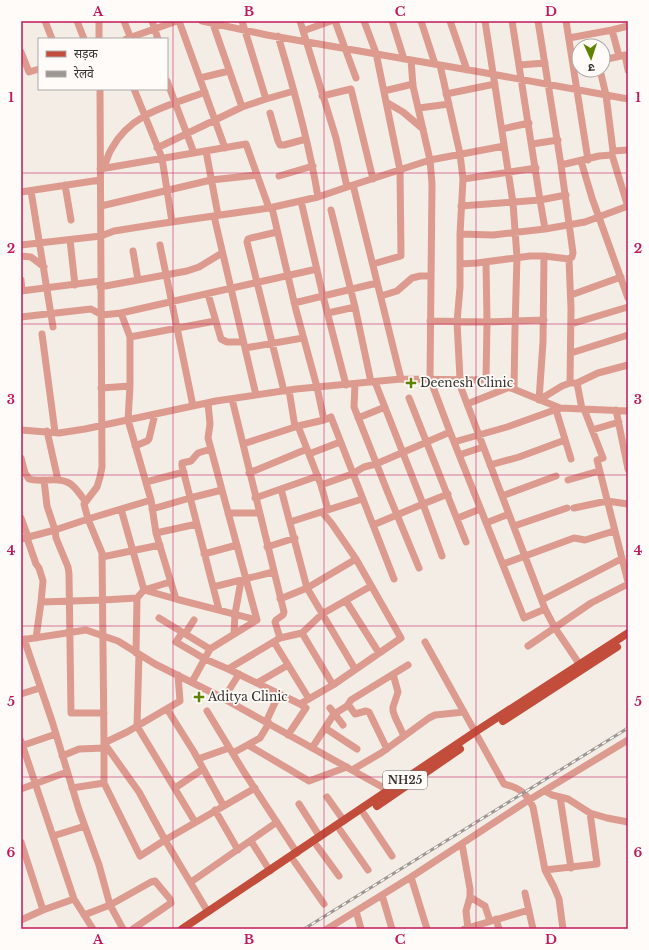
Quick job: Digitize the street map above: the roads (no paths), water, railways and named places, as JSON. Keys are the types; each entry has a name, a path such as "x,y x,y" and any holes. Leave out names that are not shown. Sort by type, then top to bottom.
{"main road":[{"name":"NH25","path":"192,929 296,857 320,837 392,792 628,633"},
{"name":"NH25","path":"477,735 584,670 628,640"},
{"name":"NH25","path":"182,929 270,871 317,846 364,814 392,792"}],"street":[{"path":"45,21 52,38"},
{"path":"77,21 84,38"},
{"path":"99,21 99,38"},
{"path":"124,21 129,38 178,21 225,148"},
{"path":"152,21 158,38"},
{"path":"202,21 306,42 376,53 628,99"},
{"path":"242,21 266,99"},
{"path":"300,21 373,264 401,379"},
{"path":"303,31 331,21"},
{"path":"335,21 356,78"},
{"path":"364,21 376,53 400,170 401,256 373,264"},
{"path":"392,21 407,59 430,160 432,184 430,379 524,618 545,609"},
{"path":"421,21 438,65 449,104 460,154 463,179 458,321 459,380 545,609 555,628 580,665"},
{"path":"450,21 467,70"},
{"path":"485,21 513,202 517,257 512,388"},
{"path":"512,21 545,229"},
{"path":"528,646 591,603 628,583 599,471 597,460 602,458 574,383 571,353 571,295 569,259 574,253 562,165 538,21"},
{"path":"566,21 571,46"},
{"path":"212,22 242,107"},
{"path":"569,38 612,30 625,24"},
{"path":"612,30 619,56"},
{"path":"278,36 294,90 313,166 318,196"},
{"path":"21,52 22,59 29,72 38,69"},
{"path":"611,58 625,55 628,70"},
{"path":"519,65 545,63"},
{"path":"200,78 229,70"},
{"path":"577,78 584,161 599,216 628,298"},
{"path":"460,234 494,235 545,229 585,222 628,206 612,153 606,95 602,78"},
{"path":"168,84 194,153"},
{"path":"384,91 413,84"},
{"path":"446,94 495,84"},
{"path":"322,96 351,89 373,179"},
{"path":"100,90 102,169 100,180 100,284 102,315 100,426 102,467 100,478 93,493 85,501 84,508 102,553 104,636 104,783 140,856 223,805 255,788"},
{"path":"134,90 162,158 172,222"},
{"path":"157,148 214,119 242,107 294,90"},
{"path":"102,169 111,149 135,121 144,115 205,92"},
{"path":"386,102 403,112 423,129"},
{"path":"419,108 449,104"},
{"path":"270,113 280,145 306,139"},
{"path":"502,128 529,123"},
{"path":"532,144 558,140"},
{"path":"102,169 246,144 270,208 277,232 303,338 317,387 324,420"},
{"path":"21,245 101,236 114,231 270,208 318,196 430,160 504,146"},
{"path":"562,165 628,150"},
{"path":"206,151 222,253 256,395"},
{"path":"279,176 313,166"},
{"path":"463,179 536,168"},
{"path":"101,206 211,180 257,175"},
{"path":"21,192 100,180"},
{"path":"65,185 71,220"},
{"path":"31,191 48,288 53,327"},
{"path":"461,206 540,200 566,195"},
{"path":"300,201 346,384"},
{"path":"331,210 373,382 385,407 442,556"},
{"path":"277,232 248,239 248,247 273,344 297,426 321,485 325,511 356,560 400,636 399,640 333,685 300,704"},
{"path":"70,240 75,285"},
{"path":"160,245 193,406"},
{"path":"132,251 138,280"},
{"path":"21,280 22,291 138,280 193,270 222,253"},
{"path":"21,256 31,257 44,267"},
{"path":"460,264 517,257 544,256 569,259"},
{"path":"540,400 544,320 544,256"},
{"path":"486,262 488,322 486,380"},
{"path":"21,317 91,309 102,315 121,313 317,269"},
{"path":"381,296 397,291 412,278 430,276"},
{"path":"571,295 621,277"},
{"path":"294,303 378,283"},
{"path":"208,294 222,341 244,345 273,344 303,338"},
{"path":"571,324 628,306"},
{"path":"328,313 355,307"},
{"path":"121,313 130,337 128,420 151,500 156,533 176,599"},
{"path":"430,321 488,322 544,320"},
{"path":"130,337 215,321"},
{"path":"42,334 55,432"},
{"path":"571,353 628,335"},
{"path":"540,400 562,386 574,383 598,373 628,365"},
{"path":"21,430 55,432 78,430 208,403 256,395 317,387 401,379 486,380 512,388 558,409"},
{"path":"355,384 354,407 419,568"},
{"path":"101,388 130,386"},
{"path":"467,404 512,388"},
{"path":"409,398 458,518 466,542"},
{"path":"232,399 284,614 275,622 277,640 288,665 309,699"},
{"path":"208,403 210,426 208,435 211,449 237,545 243,580 257,620"},
{"path":"358,418 385,407"},
{"path":"558,409 571,459"},
{"path":"454,442 558,409 628,411"},
{"path":"616,410 628,469"},
{"path":"135,446 149,439 155,414"},
{"path":"242,444 297,426 331,417 394,579"},
{"path":"592,430 618,422"},
{"path":"46,431 58,480"},
{"path":"321,485 352,474 364,467 376,464 450,432"},
{"path":"490,465 565,440"},
{"path":"249,473 340,442"},
{"path":"459,455 483,447"},
{"path":"211,449 198,453 191,461 182,463 218,610"},
{"path":"21,458 24,480 58,480 68,482 85,501"},
{"path":"568,480 599,471"},
{"path":"146,482 184,472"},
{"path":"255,498 318,476"},
{"path":"502,496 556,476"},
{"path":"44,480 46,500 58,543 68,567 69,574 71,713 104,713"},
{"path":"281,488 307,588 355,669"},
{"path":"152,509 222,490"},
{"path":"373,525 448,494"},
{"path":"290,522 362,499"},
{"path":"25,538 151,500"},
{"path":"514,526 570,508 606,501 628,504"},
{"path":"121,509 144,590"},
{"path":"458,518 480,509"},
{"path":"228,513 259,513"},
{"path":"486,523 509,514"},
{"path":"21,518 25,538 39,568 43,581 36,638"},
{"path":"156,533 197,524"},
{"path":"503,564 574,538 585,540 614,532"},
{"path":"267,547 295,538"},
{"path":"102,556 160,545"},
{"path":"204,554 237,545"},
{"path":"542,600 621,559"},
{"path":"280,599 307,588 356,560"},
{"path":"213,587 273,572"},
{"path":"234,633 234,614 243,580"},
{"path":"170,582 144,590 137,598 137,726 195,822"},
{"path":"228,669 277,640 302,633 322,614 371,586"},
{"path":"144,590 257,620"},
{"path":"41,602 137,598"},
{"path":"346,601 379,653"},
{"path":"159,618 210,649"},
{"path":"194,620 176,642 205,659 239,674 306,708 288,735"},
{"path":"192,682 210,649 257,620"},
{"path":"123,929 110,905 99,865 72,788 56,734 23,640 86,630 118,641 178,675 224,698 392,792"},
{"path":"302,633 333,685"},
{"path":"425,642 504,784 519,788 530,800 533,807 545,870 559,899 563,929"},
{"path":"257,683 288,665"},
{"path":"312,748 325,728 332,711 347,706 351,700 408,665"},
{"path":"224,698 239,674"},
{"path":"393,674 398,692 393,707 393,712 404,736"},
{"path":"62,756 79,749 104,746 180,701 178,675"},
{"path":"21,694 40,688"},
{"path":"198,759 231,751 248,745 260,738 279,694"},
{"path":"347,706 357,714 366,711 369,712 386,749"},
{"path":"167,709 198,759 223,805"},
{"path":"207,711 277,822 324,904"},
{"path":"332,711 343,725"},
{"path":"248,745 309,781 349,768 386,749 432,716 464,712"},
{"path":"325,728 356,748"},
{"path":"56,734 21,744 74,899 93,929"},
{"path":"331,928 545,790 628,740"},
{"path":"104,746 139,792 165,840 208,912"},
{"path":"175,788 203,768"},
{"path":"21,789 67,772"},
{"path":"72,788 104,783"},
{"path":"545,790 568,799 590,813 628,822"},
{"path":"327,797 344,821"},
{"path":"560,797 571,868"},
{"path":"299,804 320,837"},
{"path":"215,810 238,850"},
{"path":"545,870 597,864 590,813"},
{"path":"364,814 392,856"},
{"path":"190,882 277,822"},
{"path":"53,836 85,826"},
{"path":"340,830 368,870"},
{"path":"250,841 270,871"},
{"path":"21,842 43,910"},
{"path":"462,844 470,890 470,897 467,907 467,929 529,910"},
{"path":"317,846 339,876"},
{"path":"411,877 427,929"},
{"path":"84,916 110,905 151,882 158,882 170,899 170,903 133,929"},
{"path":"525,893 533,929"},
{"path":"382,895 392,929"},
{"path":"470,897 485,906 499,929"},
{"path":"21,920 74,899"},
{"path":"356,911 361,929"}],"railway":[{"path":"304,929 628,728"}],"place":[{"name":"Deenesh Clinic","path":"411,383"},
{"name":"Aditya Clinic","path":"199,697"}]}
